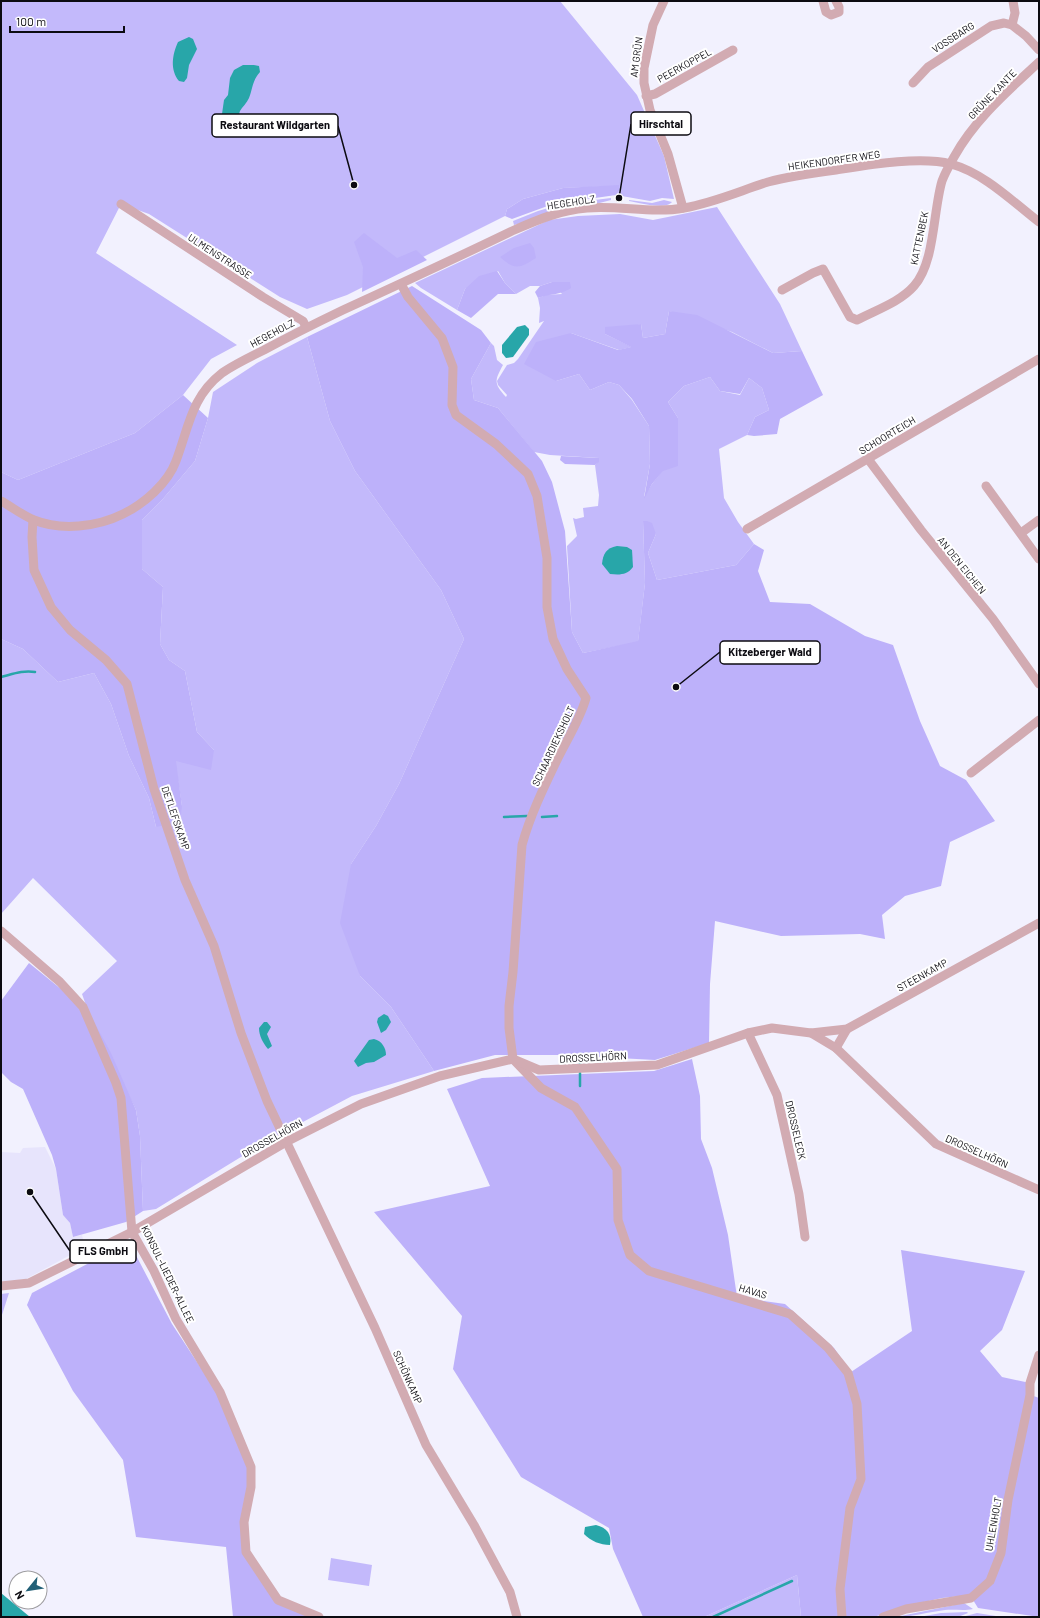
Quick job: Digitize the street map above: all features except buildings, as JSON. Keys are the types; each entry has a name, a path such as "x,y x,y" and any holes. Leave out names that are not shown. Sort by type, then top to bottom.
{"street":[{"path":"823,1 826,12 831,15 839,12 839,7 836,1"},
{"path":"1013,1 1015,13 1012,25 1026,36 1039,50"},
{"name":"AM GRÜN","path":"662,2 653,25 648,46 644,68 644,83 650,110 668,154 683,208"},
{"name":"VOSSBARG","path":"913,83 928,67 991,26 1004,23 1012,25"},
{"name":"PEERKOPPEL","path":"646,96 655,94 733,50"},
{"name":"GRÜNE KANTE","path":"951,164 963,143 982,117 1039,62"},
{"name":"HEIKENDORFER WEG","path":"619,208 659,211 683,208 784,178 876,164 931,162 951,164 969,172 988,183 1039,222"},
{"name":"KATTENBEK","path":"782,290 812,273 823,269 850,317 857,320 901,297 914,286 922,276 929,254 943,180 951,164"},
{"name":"ULMENSTRASSE","path":"121,204 263,297 303,321 306,327"},
{"name":"HEGEHOLZ","path":"1,501 33,520 46,524 63,526 84,526 104,522 124,514 142,502 160,485 175,462 193,409 210,384 222,373 306,327 546,216 560,212 588,208 619,208"},
{"name":"SCHAARDIEKSHOLT","path":"401,284 408,296 442,338 453,367 452,405 456,415 496,444 528,474 537,496 547,558 547,607 553,639 567,669 586,698 583,708 556,762 527,826 522,845 513,972 508,1006 513,1059"},
{"name":"SCHOORTEICH","path":"747,529 868,460 1039,359"},
{"name":"AN DEN EICHEN","path":"868,460 921,530 992,619 1039,684"},
{"path":"986,486 1039,559"},
{"name":"DETLEFSKAMP","path":"33,520 32,537 34,570 51,607 70,630 106,660 127,684 154,789 185,880 214,946 241,1033 264,1095 286,1142"},
{"path":"1020,533 1039,520"},
{"path":"971,773 1039,720"},
{"name":"STEENKAMP","path":"811,1033 847,1029 1039,923"},
{"name":"KONSUL-LIEDER-ALLEE","path":"1,931 60,982 83,1007 116,1082 121,1098 132,1232 154,1271 176,1319 220,1392 251,1467 251,1487 244,1522 246,1552 278,1600 319,1617"},
{"name":"DROSSELHÖRN","path":"1,1286 29,1283 132,1232 286,1142 361,1104 440,1076 513,1059 539,1070 656,1065 748,1033 772,1028 811,1033 836,1048 936,1144 1039,1190"},
{"path":"836,1048 847,1029"},
{"name":"DROSSELECK","path":"748,1033 777,1095 799,1194 805,1237"},
{"name":"HAVAS","path":"513,1059 541,1088 575,1107 617,1169 618,1220 630,1255 649,1271 790,1314 828,1348 848,1373 857,1404 861,1479 850,1508 849,1515 840,1589 842,1617"},
{"name":"SCHÖNKAMP","path":"286,1142 375,1328 426,1445 474,1525 506,1586 517,1617"},
{"name":"UHLENHOLT","path":"883,1617 906,1609 971,1598 990,1581 1001,1552 1008,1500 1030,1395 1030,1383 1039,1355"}],"shaded area":[{"path":"1,1 560,1 637,95 664,156 674,199 662,198 650,201 616,195 619,191 619,186 563,188 523,199 507,209 505,216 347,295 307,309 280,297 149,214 121,204 96,253 237,345 211,359 183,395 135,433 18,480 1,472"},
{"path":"619,185 619,191 616,195 553,204 512,219 505,216 507,209 523,199 563,188"},
{"path":"611,198 611,200 514,225 513,221 538,211 562,204"},
{"path":"629,200 652,203 664,200 672,202 664,206 658,206"},
{"path":"717,207 780,304 802,351 773,353 732,332 669,311 665,334 643,338 641,324 605,334 632,347 619,350 571,333 556,381 579,374 590,390 609,382 619,385 632,400 649,426 650,464 644,497 663,470 678,418 668,402 684,386 710,377 720,391 740,395 749,378 762,388 769,410 755,417 747,435 719,449 724,498 738,522 754,544 736,565 657,580 648,553 656,534 643,521 645,583 638,642 583,653 572,632 567,546 577,536 573,518 576,519 584,517 583,508 598,506 599,495 595,465 599,458 550,455 534,452 498,408 474,400 471,379 491,343 494,346 497,360 503,365 498,374 497,381 507,365 514,363 518,359 544,321 539,323 540,308 538,298 546,295 562,294 552,282 540,286 530,286 516,294 505,283 498,271 465,289 457,310 415,283 549,220 578,216 620,214 653,220","holes":["497,381 498,385 507,395 506,397 497,385"]},
{"path":"364,233 397,258 416,250 427,260 362,292 363,267 354,242"},
{"path":"530,243 534,248 536,258 522,266 514,266 500,257 514,248"},
{"path":"497,271 505,283 516,294 498,294 471,318 457,310 465,289 479,276"},
{"path":"552,282 570,282 571,288 562,292 538,298 535,292 540,286"},
{"path":"412,286 481,330 491,343 471,379 474,400 498,408 542,461 552,482 565,531 572,632 583,653 638,641 645,583 643,521 652,523 656,534 648,553 657,580 736,565 754,544 764,550 758,571 770,602 810,604 865,636 893,645 920,721 940,766 966,780 995,821 950,842 941,886 905,896 882,915 885,939 860,934 781,936 715,921 710,984 709,1043 655,1060 563,1055 495,1055 434,1071 391,1007 360,976 340,923 351,864 376,826 399,784 464,639 441,590 355,471 330,421 307,337"},
{"path":"669,311 697,315 773,353 802,351 823,395 780,419 777,434 754,436 747,435 755,417 769,410 762,388 749,378 740,394 720,391 710,377 684,386 668,402 678,418 678,466 663,471 652,484 644,499 650,464 649,426 632,399 619,385 609,382 590,390 579,374 556,381 524,364 536,342 571,333 618,350 631,347 605,334 605,327 641,324 643,338 665,334"},
{"path":"307,337 330,421 355,471 441,590 464,639 399,784 376,826 351,864 360,976 391,1007 434,1071 352,1096 267,1141 156,1209 143,1211 140,1136 136,1110 88,1011 82,994 117,961 33,878 1,914 1,639 23,649 58,682 94,673 111,704 129,756 149,798 156,827 182,806 175,761 214,750 197,732 185,671 169,660 160,644 163,587 142,569 142,520 162,500 195,461 208,418 213,392 257,363"},
{"path":"183,395 208,418 195,461 162,500 142,520 142,569 163,587 160,644 169,660 185,671 197,732 214,750 211,770 176,761 182,806 180,822 156,827 149,798 129,756 111,704 94,673 58,682 23,649 1,639 1,472 18,480 135,433"},
{"path":"561,456 599,458 599,462 595,465 565,464 560,460"},
{"path":"29,963 88,1011 111,1053 136,1110 140,1136 143,1211 126,1222 73,1237 70,1223 63,1215 56,1169 52,1155 23,1089 11,1082 1,1072 1,1001"},
{"path":"692,1059 700,1096 701,1139 712,1168 728,1235 737,1297 785,1304 834,1348 851,1372 912,1331 901,1250 1025,1271 1002,1330 980,1351 1002,1377 1030,1383 1031,1395 1039,1398 1039,1617 978,1608 970,1595 942,1598 906,1606 874,1617 801,1617 797,1575 704,1617 643,1617 613,1549 609,1528 521,1477 453,1369 462,1316 374,1212 490,1186 447,1089 482,1078 654,1071"},
{"path":"45,1147 56,1169 63,1215 70,1223 73,1237 82,1235 85,1247 26,1279 1,1282 1,1152 20,1153 23,1148"},
{"path":"129,1242 172,1324 218,1394 248,1468 245,1553 276,1601 314,1617 233,1617 226,1547 136,1537 123,1460 73,1391 27,1305 32,1293"},
{"path":"9,1293 1,1318 1,1294"},
{"path":"331,1558 372,1565 369,1586 328,1580"},
{"path":"797,1575 801,1617 704,1617"},
{"path":"964,1603 973,1609 945,1610 896,1617"},
{"path":"941,1613 968,1613 958,1617 919,1617"},
{"path":"977,1613 1002,1617 962,1617"}],"water":[{"path":"189,37 193,39 197,49 189,65 187,78 184,82 179,81 176,77 173,67 173,57 178,42"},
{"path":"243,65 259,66 260,72 254,82 248,100 240,111 235,129 232,131 223,131 220,126 220,121 224,100 228,95 230,78 234,70"},
{"path":"525,325 529,329 529,335 513,357 506,358 502,353 502,345 517,327"},
{"path":"617,546 627,547 632,550 633,567 628,572 623,574 610,574 602,564 603,557 610,548"},
{"path":"384,1014 388,1016 391,1022 386,1030 381,1033 377,1022 378,1018"},
{"path":"264,1022 267,1022 271,1027 267,1034 272,1046 268,1049 264,1044 259,1031 259,1028"},
{"path":"374,1039 383,1045 386,1055 374,1062 366,1063 358,1067 354,1061 369,1040"},
{"path":"596,1525 608,1532 610,1545 596,1542 584,1534 585,1527"},
{"path":"1,1593 8,1599 8,1610 22,1610 30,1617 1,1617"}],"waterway":[{"path":"1,677 22,672 35,672"},
{"path":"504,817 527,816"},
{"path":"542,817 557,816"},
{"path":"580,1064 581,1054"},
{"path":"580,1073 580,1086"},
{"path":"713,1617 792,1581"}],"place":[{"name":"Restaurant Wildgarten","path":"354,185"},
{"name":"Hirschtal","path":"619,198"},
{"name":"Kitzeberger Wald","path":"676,687"},
{"name":"FLS GmbH","path":"30,1192"}]}
